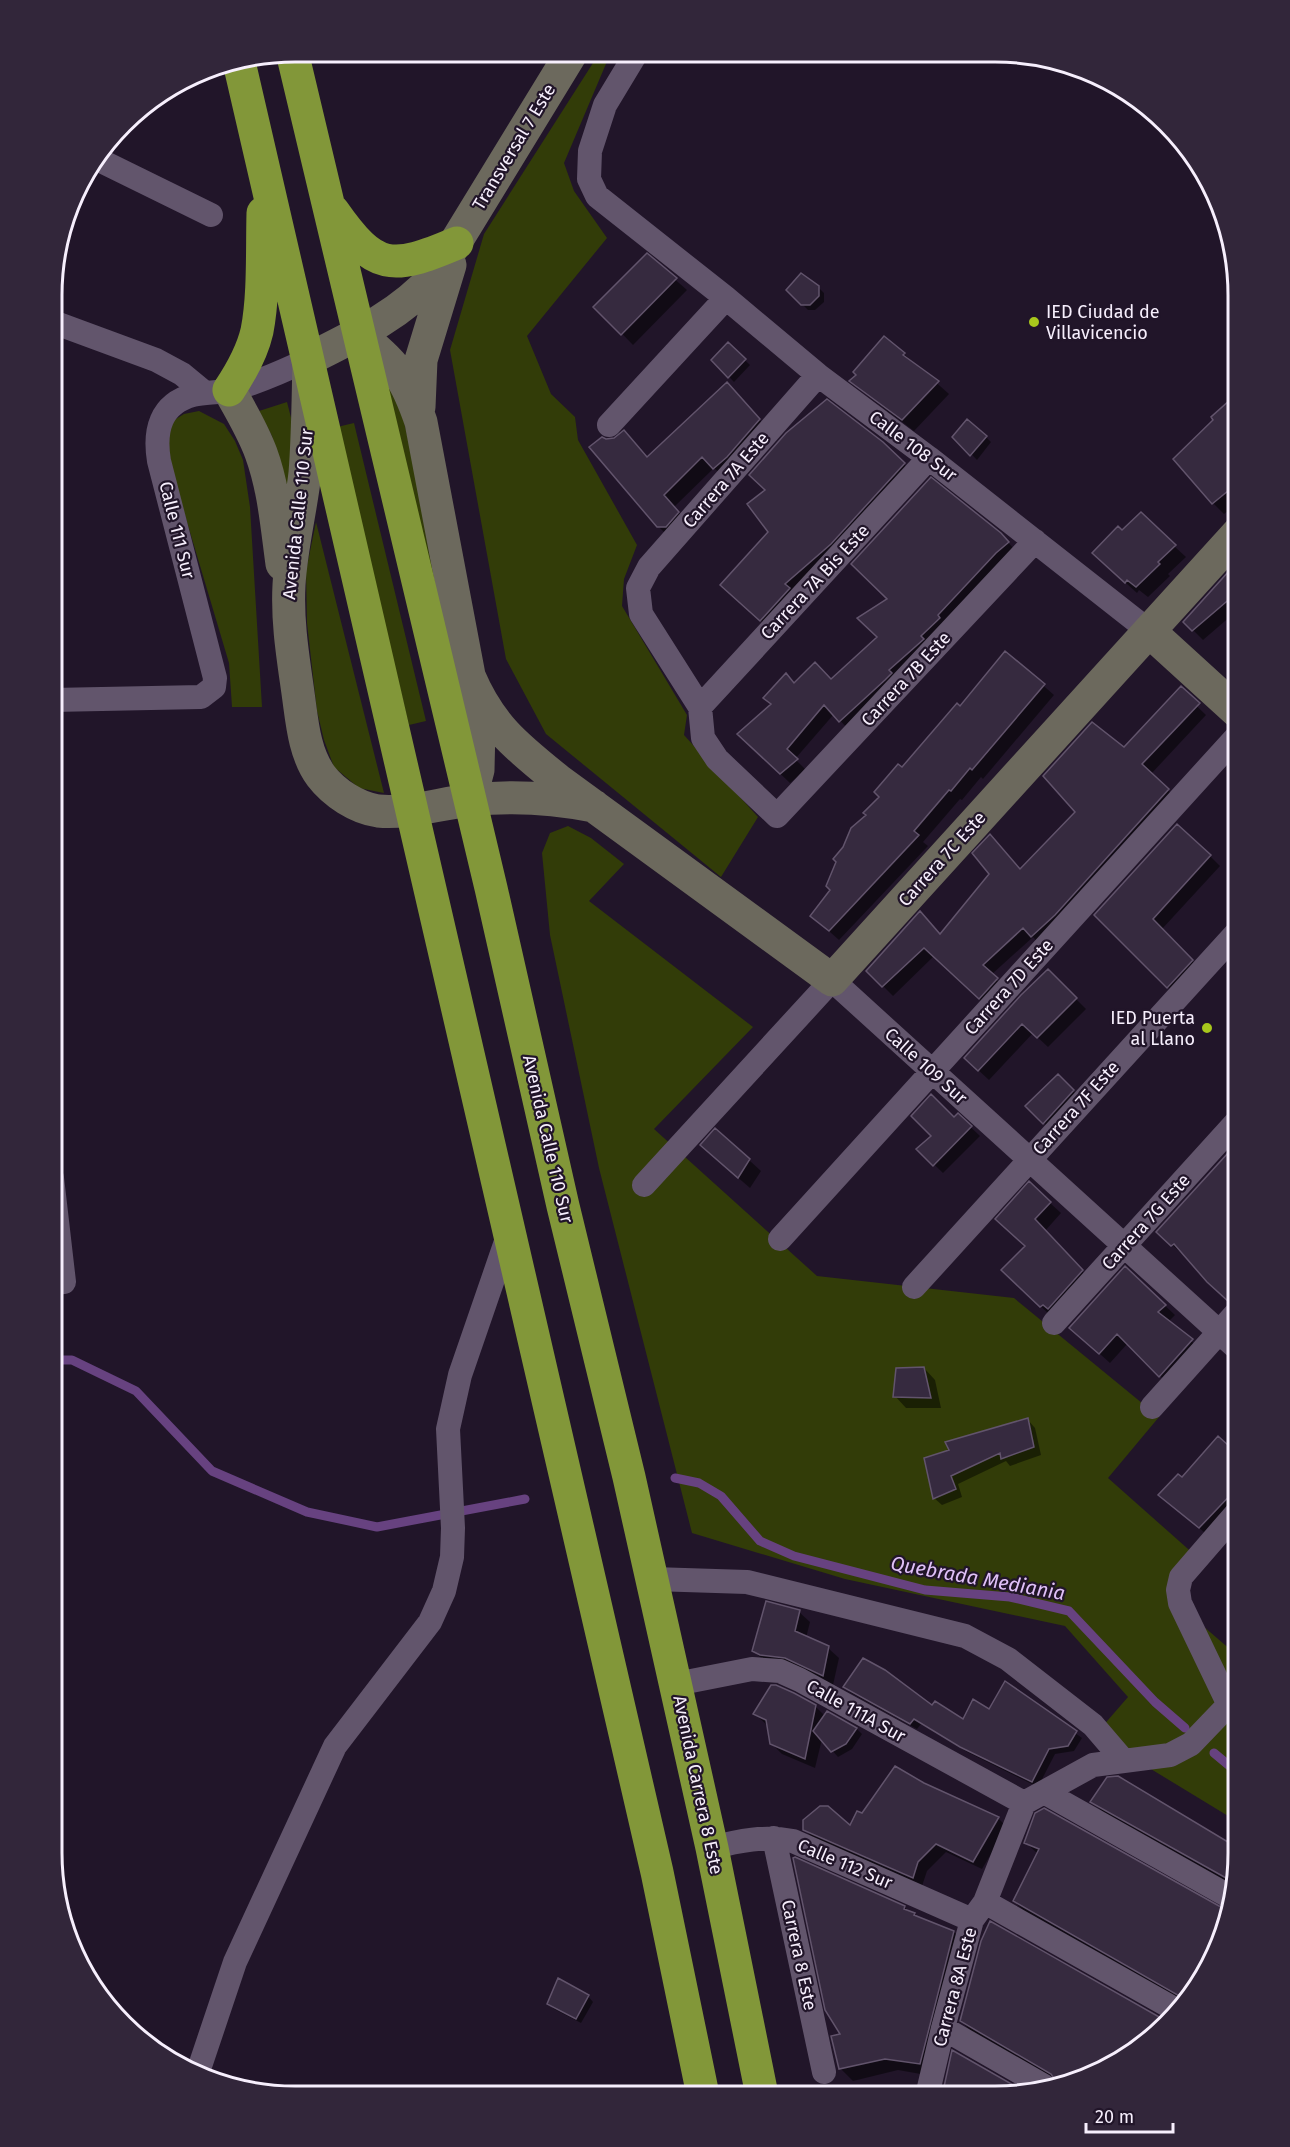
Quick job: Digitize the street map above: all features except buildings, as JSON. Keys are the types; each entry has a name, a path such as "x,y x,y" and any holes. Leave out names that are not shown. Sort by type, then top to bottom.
{"highway":[{"name":"Avenida Calle 110 Sur","path":"294,62 525,1033 563,1206 629,1477"},
{"name":"Avenida Calle 110 Sur","path":"241,68 414,809 657,1872 701,2085"},
{"path":"217,392 246,362 257,332 265,170"},
{"path":"326,200 359,245 382,260 393,261 418,257 457,243"},
{"name":"Avenida Carrera 8 Este","path":"629,1477 712,1848 760,2085"}],"street":[{"name":"Transversal 7 Este","path":"217,392 309,359 358,334 405,305 435,276 457,243 489,185 566,62"},
{"name":"Calle 108 Sur","path":"632,62 605,105 590,151 589,179 597,196 726,298 818,375 929,458 1149,631 1228,702"},
{"path":"103,162 211,215"},
{"name":"Transversal 7 Este","path":"421,422 419,399 421,360 457,243"},
{"path":"609,425 726,298"},
{"path":"62,325 156,360 217,392 243,414 262,456 275,511 289,608"},
{"name":"Avenida Calle 110 Sur","path":"358,334 387,358 398,371 413,398 421,422 479,728 478,770 470,800"},
{"name":"Avenida Calle 110 Sur","path":"309,359 305,469 289,583 290,639 305,738 320,775 338,794 362,807 377,811 414,809"},
{"name":"Carrera 7A Este","path":"700,707 641,614 638,588 650,567 818,375"},
{"name":"Calle 111 Sur","path":"62,700 201,697 214,687 215,678 156,446 156,436 160,420 172,407 185,398 217,392"},
{"name":"Carrera 7A Bis Este","path":"700,707 929,458"},
{"name":"Carrera 7B Este","path":"700,707 703,738 717,759 777,816 1035,542"},
{"name":"Carrera 7C Este","path":"644,1185 1228,544"},
{"name":"Calle 109 Sur","path":"469,675 478,698 489,716 513,743 558,780 832,981 1228,1340"},
{"name":"Carrera 7D Este","path":"780,1239 1228,746"},
{"name":"Calle 109 Sur","path":"414,809 470,800 518,796 558,799 594,806"},
{"name":"Carrera 7F Este","path":"914,1287 1228,942"},
{"name":"Carrera 7G Este","path":"1054,1323 1228,1131"},
{"path":"200,2065 235,1962 335,1746 430,1623 444,1591 452,1557 453,1528 448,1429 460,1375 510,1230"},
{"path":"1152,1407 1228,1322"},
{"path":"1228,1523 1181,1577 1178,1590 1180,1603 1228,1689"},
{"path":"653,1579 747,1582 965,1636 1008,1659 1093,1725 1123,1760"},
{"name":"Calle 111A Sur","path":"676,1684 752,1669 780,1671 1225,1894"},
{"path":"1034,1797 1093,1765 1170,1755 1191,1744 1228,1706"},
{"name":"Carrera 8A Este","path":"930,2085 943,2028 978,1911 1034,1797"},
{"name":"Calle 112 Sur","path":"712,1848 755,1839 774,1838 793,1841 978,1911 1170,2007"},
{"name":"Carrera 8 Este","path":"774,1838 824,2072"},
{"path":"943,2028 1037,2082"}],"green space":[{"path":"594,62 607,62 564,163 574,191 607,238 527,336 551,394 575,417 578,440 637,545 624,579 622,606 687,715 684,735 758,817 721,877 546,734 506,659 450,350 484,234"},
{"path":"378,376 398,395 414,466 465,731"},
{"path":"287,402 297,441 290,501 272,436 259,411"},
{"path":"199,411 224,424 243,460 250,507 262,707 232,707 229,663 170,465 167,444 171,422 184,414"},
{"path":"354,423 426,721 409,725 337,427"},
{"path":"316,522 384,793 359,788 334,767 324,740 317,711 307,623 306,571"},
{"path":"568,826 591,838 624,864 589,901 753,1027 654,1129 817,1276 1014,1298 1159,1417 1108,1478 1205,1564 1174,1601 1228,1648 1228,1816 1095,1735 1128,1697 1065,1626 845,1579 692,1533 599,1168 550,935 542,853 550,833"}],"waterway":[{"name":"Quebrada Mediania","path":"62,1360 72,1360 136,1391 212,1471 307,1512 377,1527 525,1499"},
{"name":"Quebrada Mediania","path":"675,1478 699,1483 721,1496 760,1541 794,1556 925,1590 1010,1597 1069,1611 1155,1702 1185,1728"},
{"name":"Quebrada Mediania","path":"1214,1753 1228,1765"}],"place":[{"name":"IED Ciudad de Villavicencio","path":"1034,322"},
{"name":"IED Puerta al Llano","path":"1207,1028"}]}
